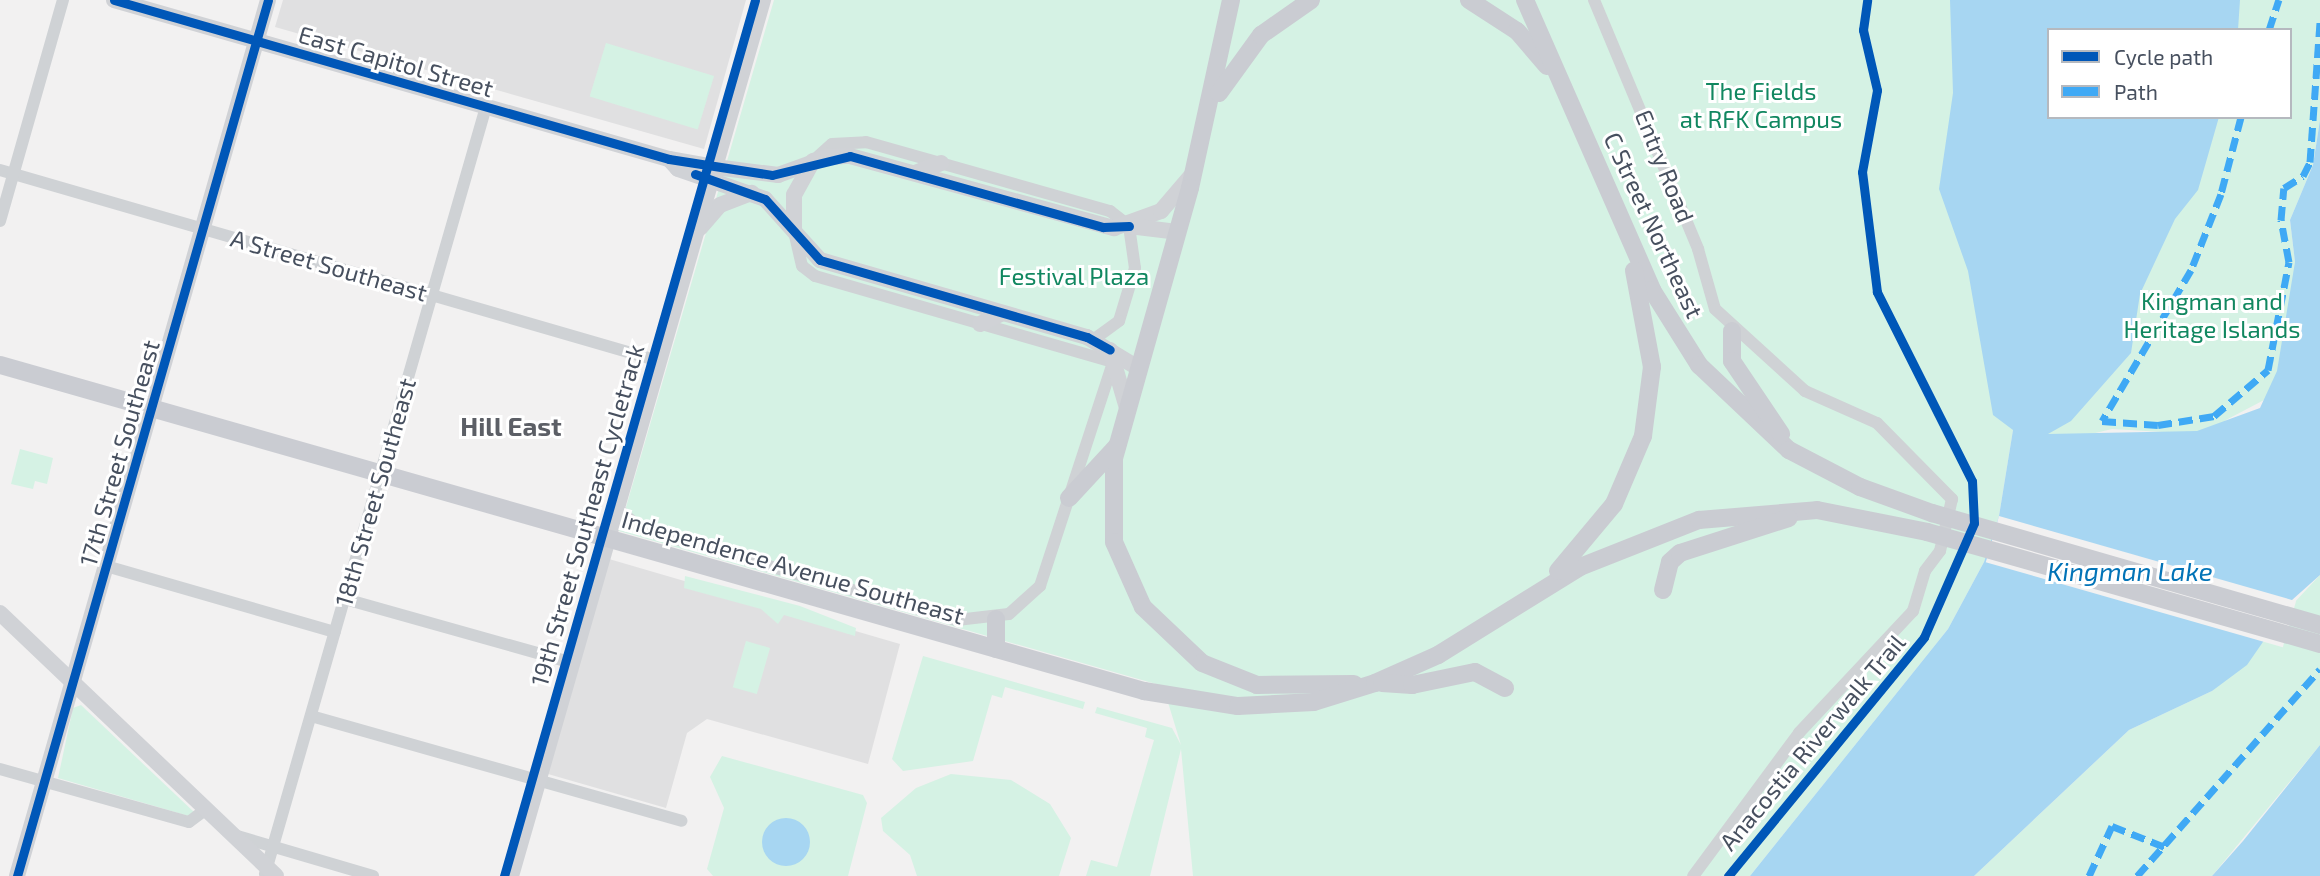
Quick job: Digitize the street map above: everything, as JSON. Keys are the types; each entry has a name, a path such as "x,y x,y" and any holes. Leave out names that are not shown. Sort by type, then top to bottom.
{"main road":[{"name":"East Capitol Street","path":"114,0 713,172"},
{"name":"17th Street Southeast","path":"17,876 268,0"},
{"path":"511,876 763,0"},
{"path":"1211,108 1231,0"},
{"path":"1223,53 1261,35 1311,0"},
{"path":"1469,0 1504,20 1553,70"},
{"path":"1526,2 1553,70"},
{"path":"1211,108 1261,35"},
{"name":"C Street Northeast","path":"1553,70 1567,95 1620,222 1652,290 1699,365 1757,425 1821,468 1932,513 2320,625"},
{"name":"Independence Avenue Southeast","path":"1211,108 1117,446 1111,519 1125,575 1156,625 1212,669 1257,685 1312,695"},
{"path":"713,172 772,175 813,161 850,156 1103,227 1129,226 1177,232"},
{"path":"795,235 794,195 813,161"},
{"path":"915,173 941,163"},
{"path":"713,172 771,203 795,235 827,262 1093,340 1111,356 1138,369"},
{"path":"1129,226 1167,208 1192,174"},
{"path":"695,234 720,205 752,193"},
{"path":"1532,595 1604,519 1643,436 1650,340 1620,222"},
{"path":"980,324 1003,313"},
{"path":"1732,331 1728,349 1747,389 1787,441 1821,468"},
{"path":"1111,356 1127,408"},
{"name":"Independence Avenue Southeast","path":"0,366 607,540 765,574 896,611 996,649 1204,703 1312,695 1375,683 1438,655 1532,595 1623,545 1699,520 1782,509 1848,513 1927,532 2320,644"},
{"path":"1069,498 1117,446"},
{"path":"1663,590 1670,562 1680,553 1776,521 1848,513"},
{"path":"0,613 234,835 269,873"},
{"path":"996,619 996,649"},
{"path":"1375,683 1412,685 1475,672 1505,688"}],"street":[{"path":"0,221 63,0"},
{"name":"Entry Road","path":"1594,0 1698,249 1715,309 1732,331 1805,391 1877,423 1903,456 1947,488 1952,513 1940,551 1924,571 1913,611 1798,733 1693,876"},
{"name":"18th Street Southeast","path":"269,873 273,847 486,107"},
{"path":"813,161 832,144 857,141 1104,208 1129,226 1135,265 1116,325 1093,340"},
{"name":"A Street Southeast","path":"0,170 659,360"},
{"path":"795,235 802,266 815,276 980,324 1111,356 1040,586 1023,606 996,619"},
{"name":"Independence Avenue Southeast","path":"617,508 641,529 765,574"},
{"path":"106,566 335,632"},
{"path":"345,599 573,663"},
{"name":"Independence Avenue Southeast","path":"896,611 964,621 996,619"},
{"path":"311,716 681,821"},
{"path":"0,769 189,822 206,809"},
{"path":"234,835 373,876"}],"shaded area":[{"path":"283,0 746,0 704,149 275,27"},
{"path":"609,559 900,644 868,764 707,719 687,733 666,808 548,774"}],"green space":[{"path":"774,0 1999,0 1962,213 2013,430 1999,516 1984,562 1948,629 1750,876 1193,876 1181,749 1150,876 1086,876 1091,860 1117,867 1154,740 1145,737 1147,728 1095,713 1097,707 1172,728 1181,745 1163,686 619,531"},
{"name":"Kingman and Heritage Islands","path":"2113,0 2320,0 2320,120 2313,165 2290,220 2295,262 2285,389 2226,420 2214,435 2112,429 2054,443 2045,432 2056,119 2292,119 2292,28 2127,28"},
{"path":"606,43 714,76 698,130 590,97"},
{"path":"20,449 53,458 47,484 35,481 33,489 11,484"},
{"path":"2320,575 2320,745 2212,876 1974,876 2129,730 2212,691"},
{"path":"685,576 800,606 856,628 855,636 784,615 778,624 761,609 684,588"},
{"path":"746,641 770,648 757,694 733,687"},
{"path":"923,656 1085,702 1083,709 1005,687 1002,698 992,695 973,761 903,771 892,759"},
{"path":"81,705 195,813 192,817 58,778 73,708"},
{"path":"722,756 863,795 867,803 848,876 713,876 707,869 724,808 710,777"},
{"path":"951,774 1011,780 1050,804 1071,838 1059,876 917,876 910,855 883,831 881,818 916,788"}],"water":[{"name":"Kingman Lake","path":"1950,0 2240,0 2238,28 2047,28 2047,119 2218,119 2198,190 2175,219 2140,294 2131,353 2071,421 2048,434 2197,431 2260,408 2277,371 2295,262 2290,220 2313,165 2320,120 2320,575 2292,600 2247,665 2212,691 2129,730 1974,876 1750,876 1948,629 1984,562 1999,516 2013,430 1993,415 1968,271 1939,189 1953,93"},
{"path":"2320,745 2320,876 2212,876 2243,841"},
{"path":"786,818 803,825 810,842 803,859 786,866 769,859 762,842 769,825"}],"pier":[{"path":"1999,516 2296,601 2283,647 1986,562"}],"marked path":[{"path":"2270,28 2279,0"},
{"path":"2240,119 2221,194 2191,270 2102,421 2158,425 2214,416 2268,370 2289,262 2281,220 2284,188 2303,176 2310,162 2320,22"},
{"path":"2137,876 2320,669"},
{"path":"2089,876 2112,826 2165,847"}],"cycle path":[{"path":"114,0 669,159 772,175 850,156 1103,227 1129,226"},
{"path":"17,876 268,0"},
{"name":"19th Street Southeast Cycletrack","path":"504,876 755,0"},
{"name":"Anacostia Riverwalk Trail","path":"1728,876 1924,637 1974,523 1972,481 1877,292 1862,172 1877,90 1863,30 1867,0"},
{"path":"695,174 765,199 820,260 1087,337 1110,350"}],"district":[{"name":"Hill East","path":"511,426"}],"park label":[{"name":"The Fields at RFK Campus","path":"1761,105"},
{"name":"Festival Plaza","path":"1074,276"}]}
